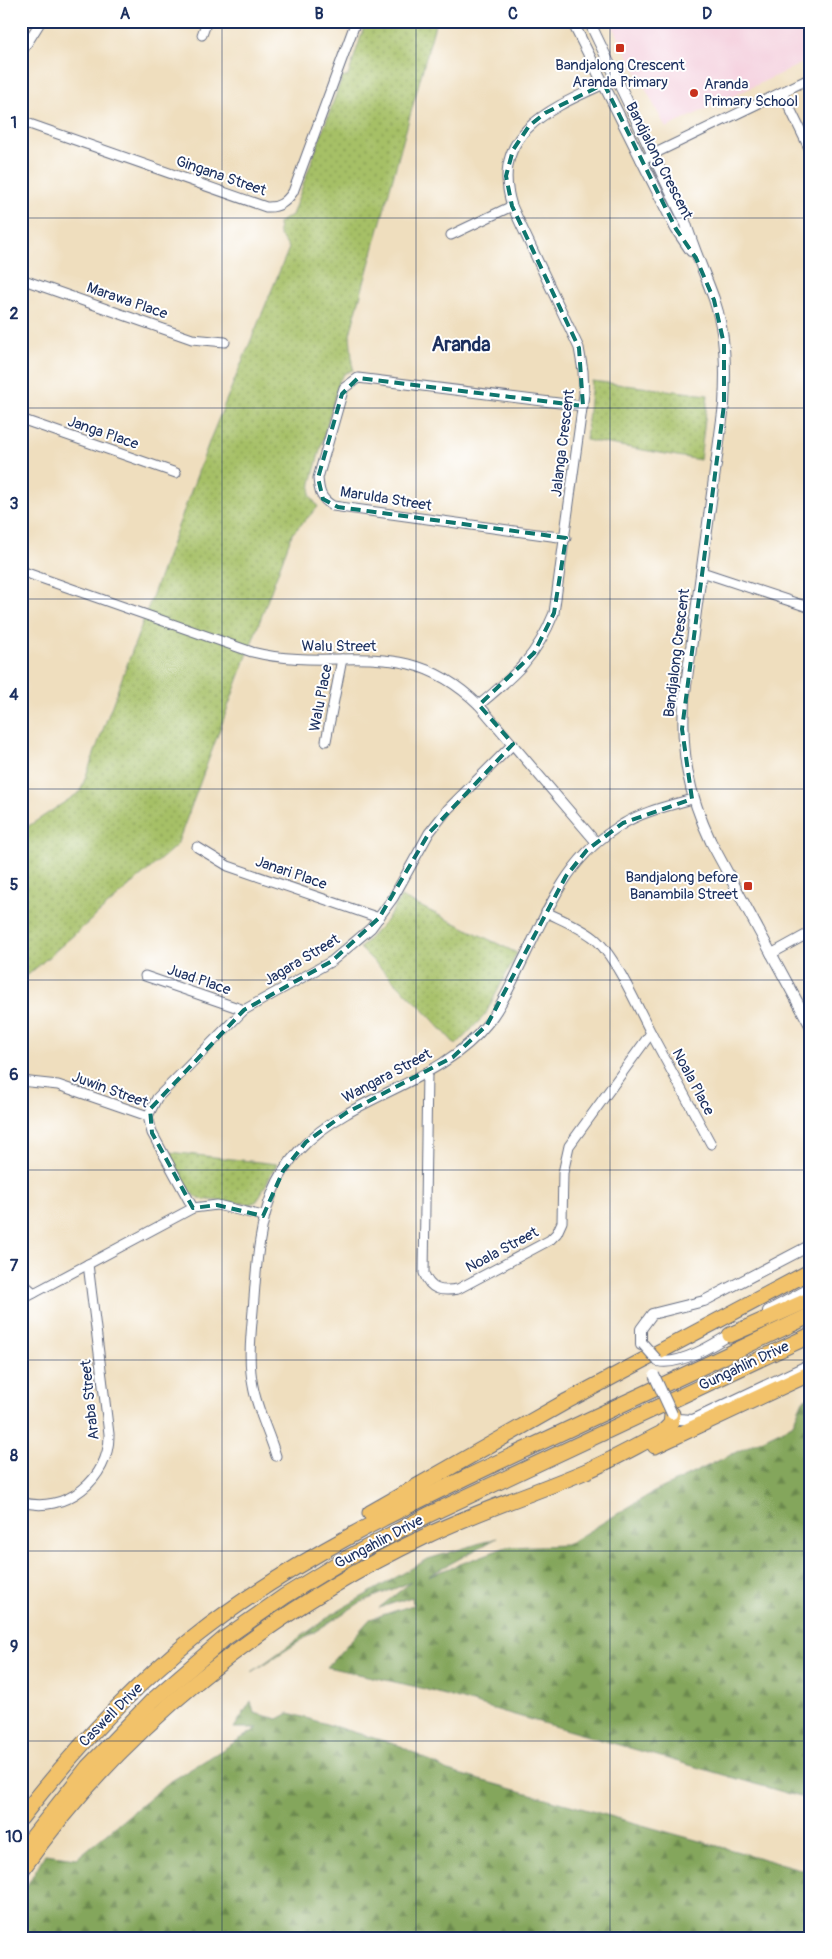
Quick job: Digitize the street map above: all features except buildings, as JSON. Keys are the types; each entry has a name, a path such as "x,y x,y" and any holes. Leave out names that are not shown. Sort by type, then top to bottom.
{"highway":[{"path":"212,1624 256,1583 306,1551 567,1401 811,1271"},
{"path":"730,1334 811,1299"},
{"name":"Gungahlin Drive","path":"212,1624 304,1561 389,1514 811,1315"},
{"name":"Gungahlin Drive","path":"21,1852 88,1768 152,1701 226,1638 285,1596 347,1558 428,1515 811,1334"},
{"path":"468,1516 596,1473 809,1367"},
{"path":"21,1871 60,1821 125,1749 227,1657 263,1631 339,1581 408,1545 468,1516 602,1464 665,1431 671,1424 672,1414"},
{"name":"Caswell Drive","path":"21,1818 80,1745 155,1671 212,1624"}],"street":[{"path":"21,53 41,21"},
{"path":"202,35 207,21"},
{"name":"Gingana Street","path":"21,121 266,207 278,206 287,200 293,192 356,21"},
{"name":"Bandjalong Crescent","path":"572,21 676,229 696,258"},
{"name":"Bandjalong Crescent","path":"589,21 686,224 696,258 714,300 722,329 726,374 724,406 682,729 686,772 692,799 711,842 811,1027"},
{"name":"Jalanga Crescent","path":"479,706 519,671 534,653 546,634 554,613 583,406 584,371 579,348 512,206 507,189 508,163 520,138 545,112 617,78"},
{"path":"641,160 811,78"},
{"path":"782,92 811,152"},
{"path":"452,235 512,206"},
{"name":"Marawa Place","path":"21,279 192,339 225,342"},
{"name":"Marulda Street","path":"566,538 334,506 323,499 319,492 318,478 342,394 352,381 358,378 583,406"},
{"name":"Janga Place","path":"21,419 176,473"},
{"name":"Walu Street","path":"21,571 252,652 288,660 398,660 421,666 453,682 479,706 596,842"},
{"path":"702,572 811,608"},
{"name":"Walu Place","path":"326,742 342,659"},
{"name":"Jagara Street","path":"148,1116 157,1098 244,1010 332,961 352,946 379,918 393,898 429,833 448,809 513,744"},
{"name":"Wangara Street","path":"276,1456 259,1411 251,1372 250,1344 256,1265 263,1216 271,1193 282,1172 306,1142 325,1126 346,1113 427,1072 453,1057 471,1042 490,1020 505,996 546,912 566,876 596,842 624,823 644,814 692,799"},
{"name":"Janari Place","path":"197,848 228,866 379,918"},
{"path":"546,912 580,929 595,939 606,951 652,1034"},
{"path":"771,954 811,932"},
{"name":"Juad Place","path":"144,976 244,1010"},
{"name":"Noala Street","path":"427,1072 424,1268 429,1284 444,1292 458,1289 550,1240 557,1233 562,1222 563,1173 569,1146 652,1034"},
{"name":"Noala Place","path":"652,1034 711,1144"},
{"name":"Juwin Street","path":"21,1081 58,1085 148,1116 152,1133 192,1208"},
{"path":"21,1300 192,1208 217,1205 263,1216"},
{"path":"809,1367 693,1420 678,1419 672,1414 654,1375 654,1363 641,1343 642,1325 652,1314 697,1303 720,1294 811,1244"},
{"name":"Araba Street","path":"21,1502 47,1505 70,1498 95,1478 106,1456 109,1434 88,1264"},
{"path":"21,1282 34,1293"},
{"path":"654,1363 670,1363 680,1360 811,1288"}],"highlighted area":[{"path":"604,84 676,229 696,258 714,300 724,344 724,405 682,729 692,799 623,823 587,850 566,876 487,1025 453,1057 346,1113 306,1142 283,1171 263,1216 217,1205 193,1208 152,1133 150,1109 244,1010 332,961 379,918 429,833 513,744 479,705 534,653 554,613 566,538 338,507 323,499 318,478 342,394 358,378 583,406 579,348 512,206 506,176 513,150 529,126 545,113"}],"shaded area":[{"name":"Aranda Primary School","path":"610,21 811,21 811,59 666,128"}],"green space":[{"path":"366,21 436,21 350,334 353,370 345,373 339,381 311,483 310,495 318,507 292,534 177,845 21,981 21,831 80,792 211,437 289,248 279,234 278,223 292,215 342,78 348,76"},
{"path":"592,381 708,395 700,460 586,440"},
{"path":"401,897 517,953 485,1015 456,1045 421,1007 360,948 386,921"},
{"path":"169,1152 277,1164 257,1201 251,1204 199,1199 185,1185"},
{"path":"811,1396 811,1800 417,1687 327,1667 370,1619 413,1605 412,1597 379,1608 411,1582 361,1602 252,1672 334,1613 428,1559 497,1538 428,1576 506,1547 566,1545 652,1493 792,1425 803,1400"},
{"path":"251,1701 254,1713 278,1719 289,1713 401,1746 448,1771 811,1872 811,1938 21,1938 21,1896 45,1854 77,1858 168,1783 258,1728 234,1728"}],"place":[{"name":"Bandjalong Crescent Aranda Primary","path":"620,48"},
{"name":"Aranda Primary School","path":"694,93"},
{"name":"Bandjalong before Banambila Street","path":"748,886"}],"district":[{"name":"Aranda","path":"461,344"}]}
